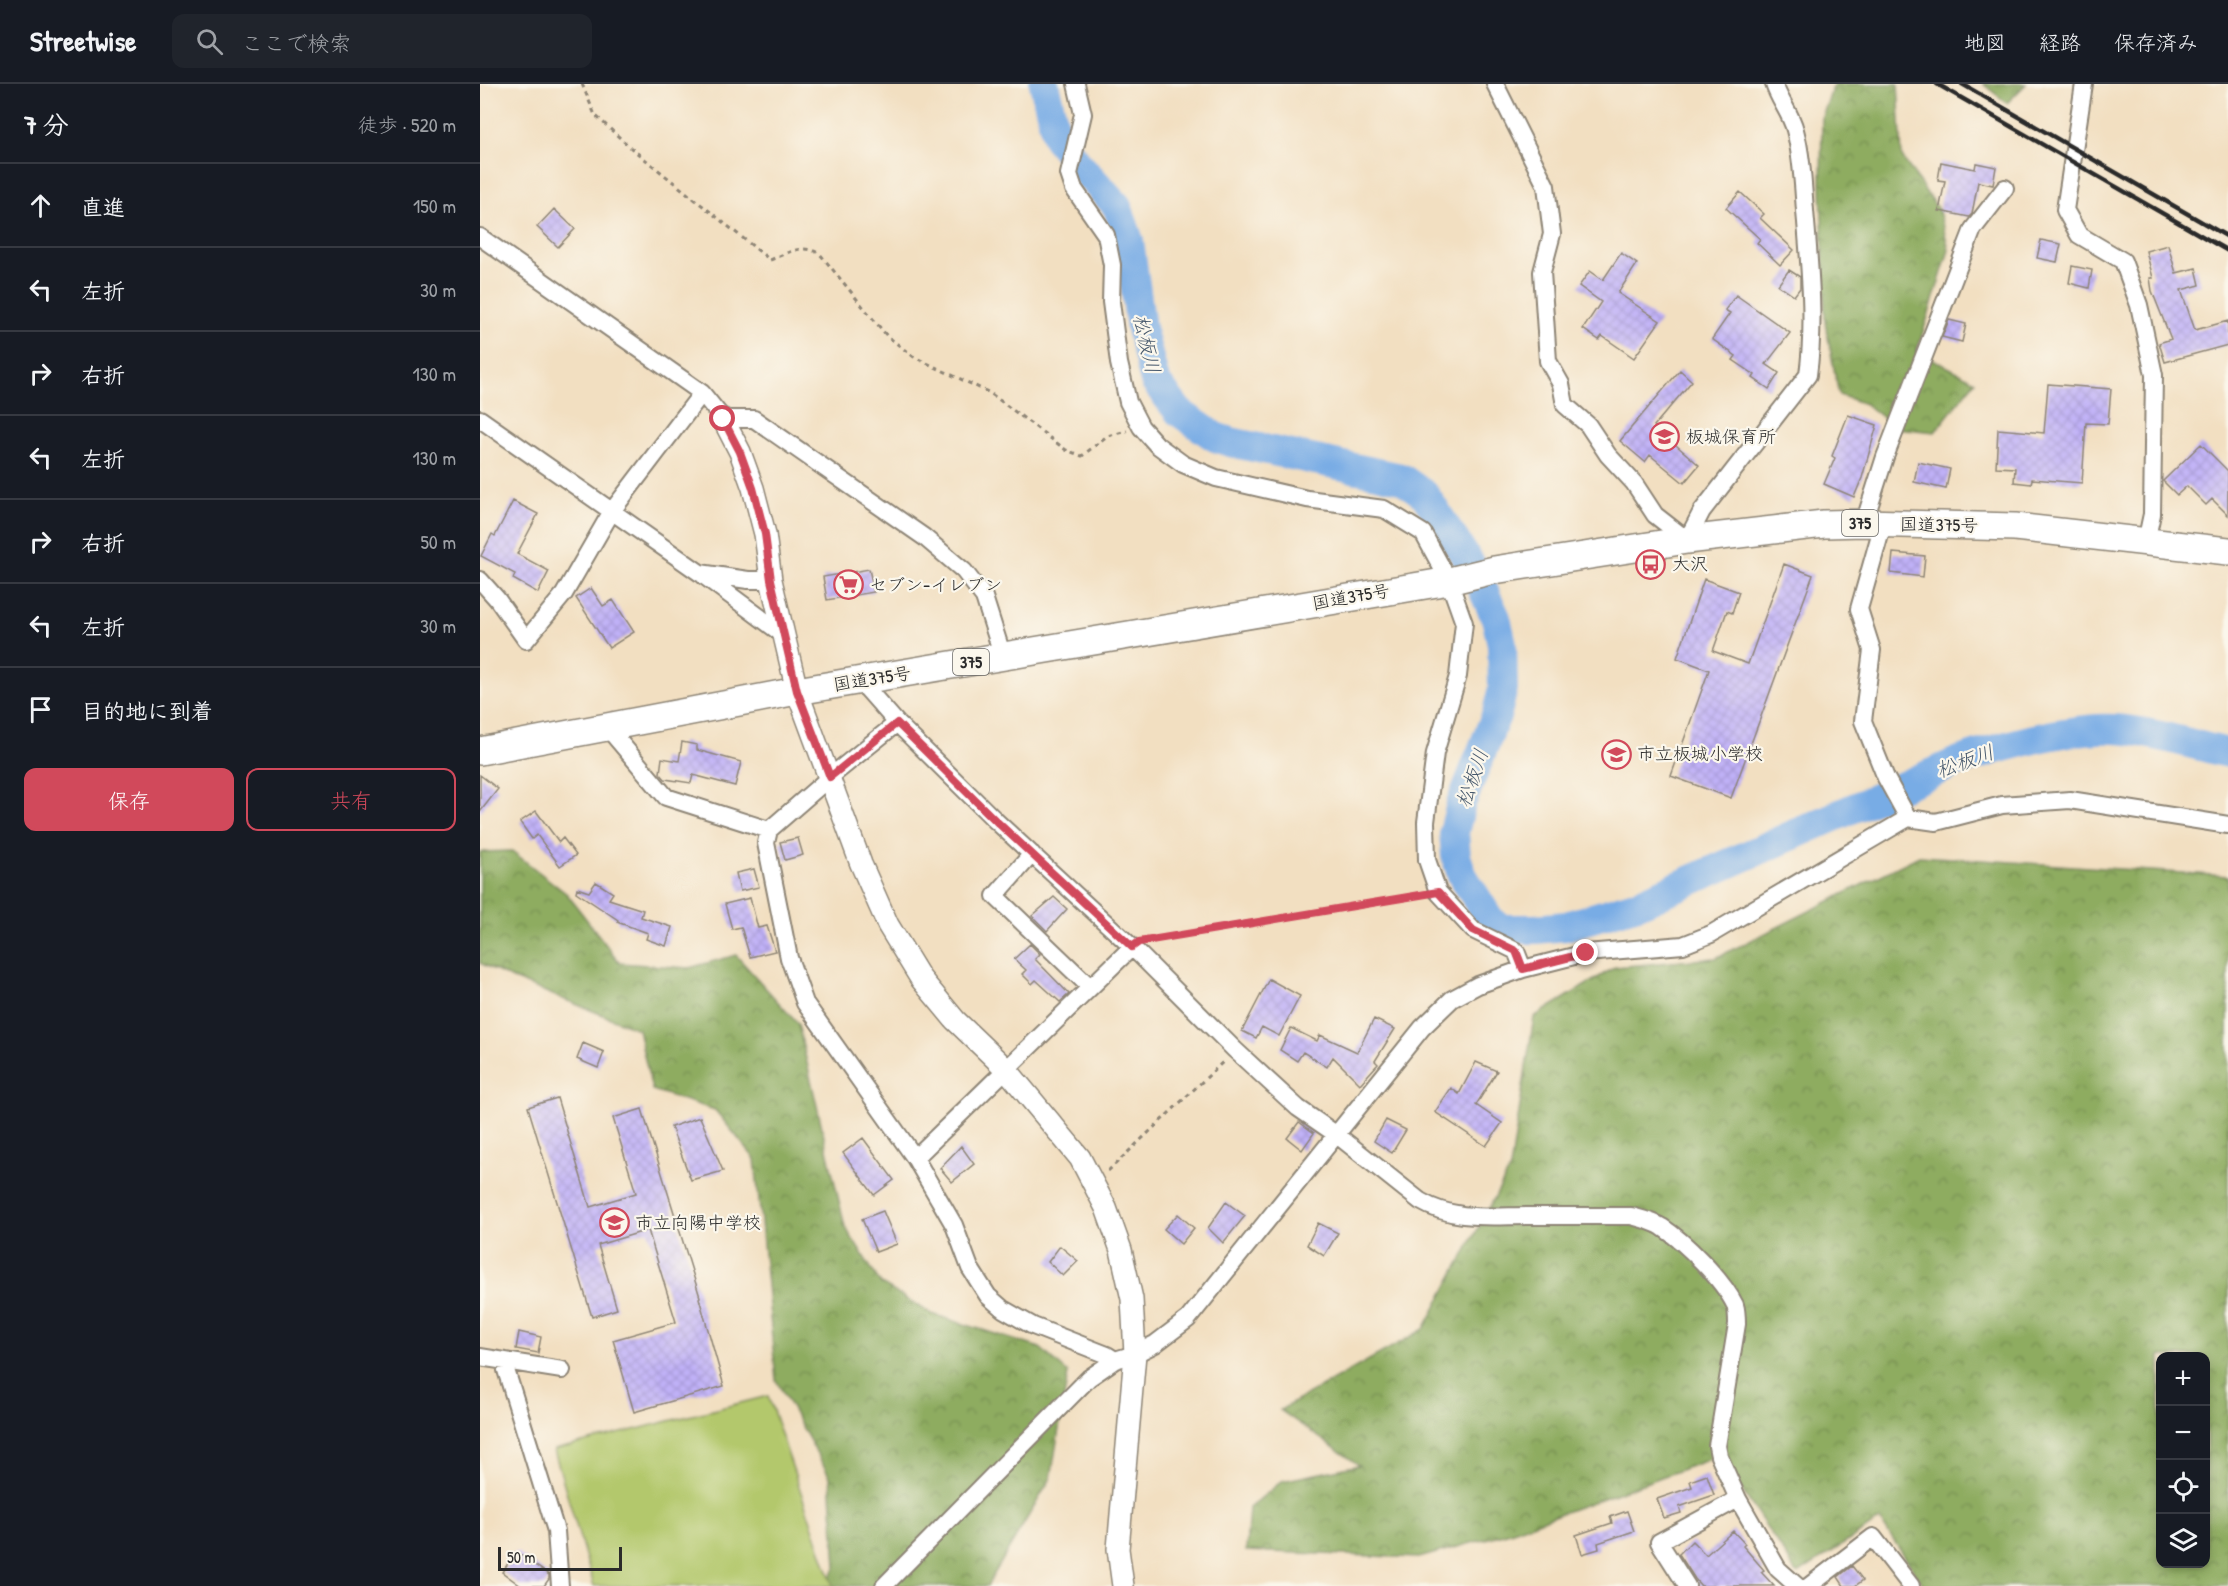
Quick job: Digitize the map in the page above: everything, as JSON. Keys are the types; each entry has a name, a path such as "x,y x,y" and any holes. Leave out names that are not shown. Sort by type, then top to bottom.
{"highway":[{"name":"国道375号","path":"480,751 797,691 1456,579 1494,570 1687,540 1824,524 2015,527 2228,551"}],"street":[{"path":"1076,84 1083,114 1069,174 1074,189 1106,235 1112,265 1111,302 1119,363 1128,402 1141,428 1157,445 1183,464 1216,478 1307,499 1384,509 1424,534 1456,579 1464,623 1458,676 1435,753 1426,822 1427,860 1438,892 1473,930 1516,951 1523,969"},
{"path":"1496,84 1546,186 1552,234 1542,272 1548,360 1561,384 1565,405 1588,425 1608,455 1634,483 1655,515 1687,540 1702,511 1808,375 1812,293 1803,178 1795,129 1774,84"},
{"path":"2084,84 2065,210 2079,236 2123,261 2139,305 2154,375 2152,514 2146,542"},
{"path":"2005,189 1973,229 1884,458 1859,609 1872,650 1863,721 1886,778 1905,812 1936,822 2002,805 2070,800 2228,825"},
{"path":"480,237 702,393 723,419 740,452 753,488 765,534 771,580 797,691 861,864 888,926 928,987 956,1020 1006,1069 1080,1158 1106,1208 1121,1250 1132,1299 1125,1357 1118,1549 1123,1586"},
{"path":"480,580 497,598 526,640 564,594 612,512 702,393"},
{"path":"480,419 700,573 785,636"},
{"path":"723,419 753,419 924,537 964,571 984,597 1003,657"},
{"path":"700,573 747,580 771,580"},
{"path":"860,681 897,723 1132,947 1235,1050 1298,1108 1337,1135 1427,1206 1456,1216 1496,1218 1631,1216 1645,1219 1662,1227 1706,1266 1724,1287 1736,1307 1737,1324 1717,1446 1719,1456 1738,1499 1778,1569 1797,1586"},
{"path":"897,723 769,830 766,843 789,958 805,1003 915,1158 954,1225 970,1268 988,1296 1003,1309 1033,1326 1107,1355 1125,1357"},
{"path":"607,727 666,798 769,830"},
{"path":"884,1586 1089,1378 1125,1357 1155,1344 1188,1319 1422,1028 1452,999 1478,985 1523,969 1586,953 1683,945 1711,934 1905,812"},
{"path":"1032,854 995,896 1090,987"},
{"path":"915,1158 1132,947"},
{"path":"480,1357 562,1370"},
{"path":"506,1361 506,1370 555,1531 560,1586"},
{"path":"1687,1586 1659,1542 1738,1499"},
{"path":"1809,1586 1873,1537 1911,1586"}],"path":[{"path":"582,84 595,115 631,148 770,261 797,249 810,248 820,254 887,336 914,357 990,393 1066,450 1082,456 1107,436 1141,428"},
{"path":"1132,947 1139,942 1438,892"},
{"path":"1093,1181 1104,1174 1235,1050"}],"green space":[{"path":"1834,84 1898,84 1902,157 1939,211 1949,250 1917,351 1975,381 1935,432 1896,428 1865,404 1839,395 1825,322 1821,185 1822,117"},
{"path":"1983,84 2026,84 2007,103"},
{"path":"512,851 567,894 620,963 689,968 736,955 798,1024 845,1227 881,1284 932,1314 1040,1348 1068,1373 1051,1478 987,1586 825,1586 836,1566 830,1477 776,1380 755,1159 715,1110 652,1090 638,1029 513,979 480,963 480,852"},
{"path":"1919,856 2228,876 2228,1586 1924,1586 1880,1520 1798,1574 1719,1456 1510,1532 1419,1558 1246,1551 1249,1508 1282,1481 1359,1465 1280,1410 1424,1329 1510,1169 1534,1017 1615,967 1716,958"},
{"path":"768,1396 833,1586 594,1586 554,1450"}],"building":[{"path":"1941,162 1975,169 1976,163 1996,167 1993,185 1978,182 1972,214 1969,217 1939,211 1945,181 1938,180"},
{"path":"1740,192 1764,214 1760,218 1794,250 1780,265 1757,243 1760,239 1726,208"},
{"path":"554,209 575,229 558,247 537,227"},
{"path":"2041,240 2061,244 2057,262 2037,258"},
{"path":"2168,245 2176,273 2196,268 2200,285 2181,290 2195,330 2228,321 2228,345 2165,362 2159,343 2171,339 2152,291 2150,278 2153,278 2146,251"},
{"path":"1621,253 1637,264 1618,293 1660,321 1634,358 1602,336 1599,340 1583,329 1601,302 1579,286 1590,271 1603,280"},
{"path":"2072,266 2092,270 2089,288 2069,283"},
{"path":"1789,270 1800,277 1800,288 1794,296 1778,285"},
{"path":"1736,295 1790,333 1766,364 1779,373 1769,389 1753,378 1755,375 1733,360 1736,356 1712,339 1730,313 1725,310"},
{"path":"1949,320 1966,324 1962,342 1942,337"},
{"path":"1680,370 1692,381 1654,426 1699,465 1684,483 1650,455 1645,462 1620,441"},
{"path":"2048,384 2111,389 2108,424 2086,423 2082,483 2032,479 2031,484 2014,482 2015,468 1996,467 1998,429 2044,433"},
{"path":"1848,415 1877,425 1862,478 1854,497 1824,484 1835,458 1832,456"},
{"path":"2201,444 2228,471 2228,515 2212,499 2206,505 2187,486 2177,495 2163,481"},
{"path":"1918,462 1950,469 1946,489 1914,482"},
{"path":"513,501 538,514 517,554 549,571 538,593 513,579 515,574 481,556 492,534 495,536"},
{"path":"1893,553 1925,556 1923,577 1891,573"},
{"path":"1784,564 1813,575 1731,798 1671,776 1709,670 1677,658 1704,579 1739,592 1732,613 1727,611 1713,651 1748,664"},
{"name":"セブン-イレブン","path":"869,569 874,592 827,600 823,577"},
{"path":"591,588 603,606 613,600 634,632 609,648 576,598"},
{"path":"682,742 697,745 697,750 741,762 735,786 693,775 691,783 665,779 660,773 662,758 679,761"},
{"path":"480,775 498,789 480,812"},
{"path":"536,811 559,842 563,838 576,855 560,866 537,835 532,839 520,822"},
{"path":"798,838 803,855 785,860 780,842"},
{"path":"754,869 759,887 740,891 736,873"},
{"path":"596,882 613,893 609,899 643,910 641,917 672,927 666,946 646,939 648,933 617,922 618,920 576,892 577,888 589,892"},
{"path":"1054,897 1067,909 1047,931 1032,916"},
{"path":"750,898 758,928 767,926 775,951 750,957 741,927 732,929 725,904"},
{"path":"1030,944 1040,954 1035,959 1069,994 1060,1002 1036,980 1032,984 1022,974 1026,970 1014,959"},
{"path":"1269,979 1300,996 1279,1036 1262,1027 1256,1038 1242,1031"},
{"path":"1374,1019 1395,1029 1375,1061 1378,1064 1360,1084 1333,1057 1327,1067 1303,1052 1297,1061 1280,1050 1291,1028 1317,1041 1320,1035 1357,1052"},
{"path":"583,1043 604,1052 598,1068 577,1059"},
{"path":"1476,1062 1497,1071 1476,1105 1502,1123 1486,1146 1435,1112 1451,1088 1459,1094"},
{"path":"557,1098 590,1207 636,1193 613,1118 642,1109 700,1297 724,1386 634,1412 613,1340 676,1322 648,1230 598,1245 617,1309 592,1317 528,1107"},
{"path":"700,1117 723,1171 691,1180 671,1127"},
{"path":"1386,1120 1406,1130 1392,1153 1374,1141"},
{"path":"1299,1122 1314,1133 1302,1150 1287,1138"},
{"path":"863,1138 894,1180 874,1195 843,1153"},
{"path":"961,1146 974,1164 952,1182 940,1168"},
{"path":"1226,1202 1245,1216 1223,1243 1208,1228"},
{"path":"883,1211 897,1244 876,1252 862,1219"},
{"path":"1178,1214 1194,1228 1181,1244 1164,1229"},
{"path":"1318,1223 1338,1233 1324,1256 1307,1245"},
{"path":"1060,1246 1078,1261 1063,1276 1048,1262"},
{"path":"519,1332 541,1337 538,1353 516,1349"},
{"path":"1707,1475 1714,1495 1679,1507 1681,1513 1664,1518 1657,1499 1692,1487 1690,1481"},
{"path":"1627,1511 1634,1531 1598,1543 1599,1549 1582,1554 1576,1535 1612,1523 1610,1517"},
{"path":"1733,1531 1764,1570 1761,1572 1774,1586 1701,1586 1695,1579 1679,1554 1692,1541 1706,1555"},
{"path":"516,1552 549,1575 544,1586 521,1586 502,1572"},
{"path":"1852,1566 1863,1580 1855,1586 1844,1586 1838,1577"}],"waterway":[{"name":"松板川","path":"1044,84 1057,138 1117,206 1129,241 1141,328 1155,381 1179,412 1215,437 1230,442 1401,478 1425,495 1474,570 1496,618 1502,644 1503,688 1497,713 1461,804 1454,832 1456,856 1462,875 1490,920 1502,929 1566,926 1638,904 1957,762 2026,741 2062,733 2097,729 2130,730 2228,753"}],"railway":[{"path":"1937,84 2228,251"},
{"path":"1962,84 2228,237"}],"place":[{"name":"板城保育所","path":"1665,437"},
{"name":"大沢","path":"1651,564"},
{"name":"セブン-イレブン","path":"848,585"},
{"name":"市立板城小学校","path":"1616,754"},
{"name":"市立向陽中学校","path":"614,1223"}],"route":[{"path":"723,419 740,452 753,488 765,534 771,580 797,691 830,777 897,723 996,821 1132,947 1139,942 1438,892 1473,930 1516,951 1523,969 1586,953"}]}
